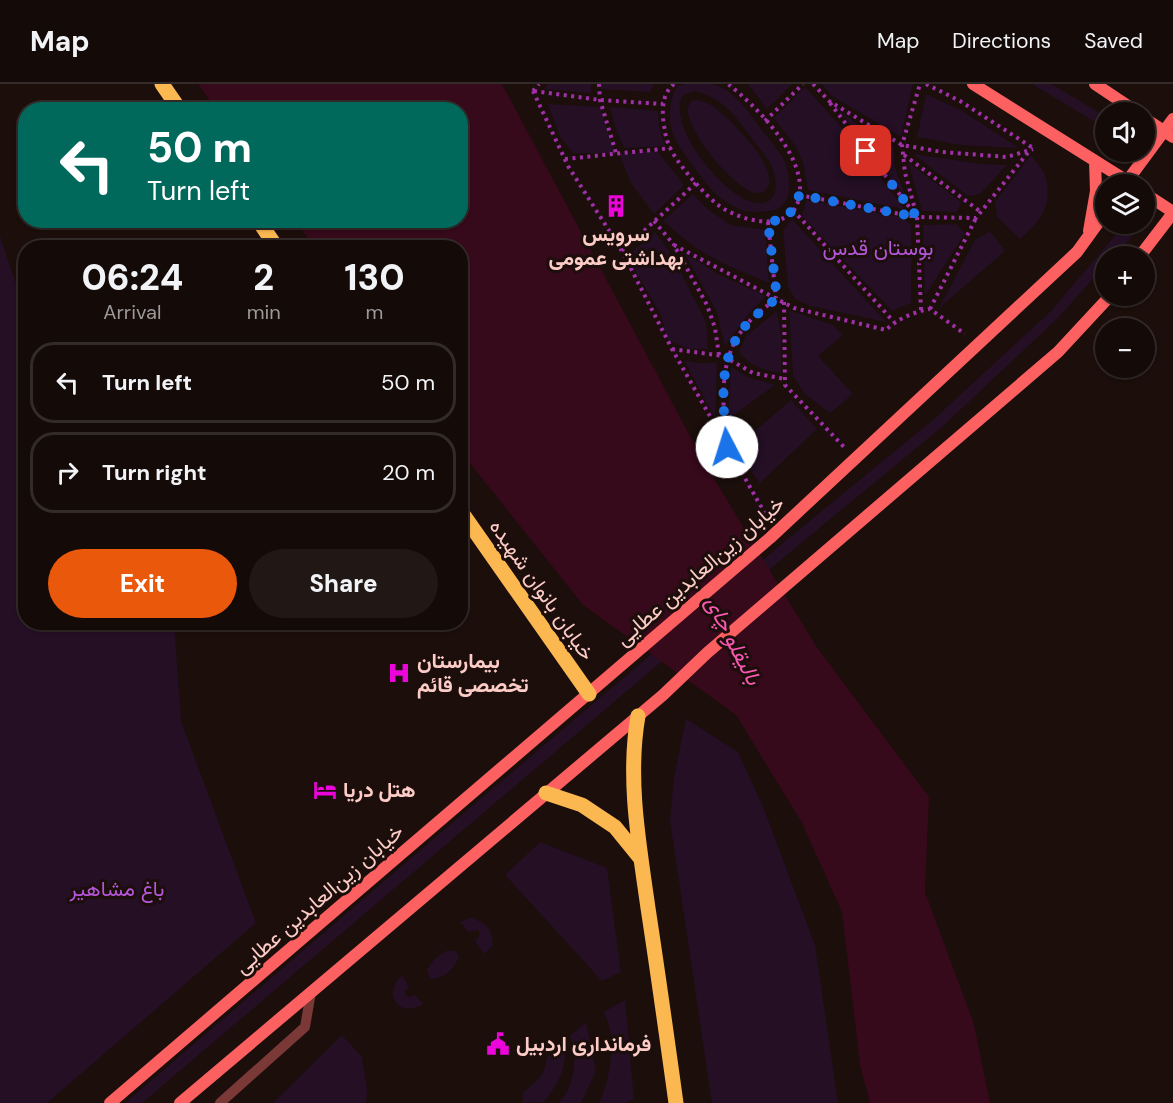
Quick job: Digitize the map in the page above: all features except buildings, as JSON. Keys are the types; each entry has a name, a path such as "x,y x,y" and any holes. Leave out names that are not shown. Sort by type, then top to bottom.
{"main road":[{"path":"162,84 174,102"},
{"path":"973,84 1095,161"},
{"path":"1095,84 1122,102"},
{"path":"1135,174 1168,134 1173,119"},
{"path":"1155,125 1168,134"},
{"path":"1083,244 1090,229 1095,204 1095,162"},
{"path":"1096,162 1114,174"},
{"path":"1148,246 1173,212 1155,200"},
{"name":"خیابان زین‌العابدین عطایی","path":"110,1103 773,535 1077,252 1095,227"},
{"path":"180,1103 638,716 1058,352 1101,306"},
{"name":"خیابان بانوان شهیده","path":"468,521 589,694"},
{"path":"638,716 633,742 632,771 641,859 676,1103"},
{"path":"546,793 582,805 615,827 641,859"}],"lane":[{"path":"220,1103 305,1027 311,992"}],"path":[{"path":"533,91 539,84"},
{"path":"599,84 600,100 616,153"},
{"path":"674,84 670,87 663,104 662,115 666,140 679,163 713,201 731,213 760,222 778,221 793,210 799,195 795,166 782,141 745,97 728,84"},
{"path":"765,121 802,84"},
{"path":"813,84 917,217"},
{"path":"920,84 902,145 905,173 917,217 921,310"},
{"path":"926,84 960,101 1033,148 1031,149"},
{"path":"533,91 600,100 663,104"},
{"path":"533,91 565,159 622,251 672,349 773,535"},
{"path":"828,101 902,145 942,152 1007,157 1031,149"},
{"path":"565,159 671,148"},
{"path":"930,309 976,218 1031,149"},
{"path":"903,154 981,212"},
{"path":"622,251 696,183"},
{"path":"799,195 917,217 976,218"},
{"path":"793,210 894,321"},
{"path":"654,221 674,244 707,305 715,328 719,356"},
{"path":"768,222 777,298"},
{"path":"674,244 794,308 886,330 894,321 921,310 930,309 979,344"},
{"path":"727,447 723,376 728,359 735,342 748,323 777,298"},
{"path":"784,302 785,385 855,459"},
{"path":"672,349 719,356 753,373 786,380"}],"green space":[{"path":"548,84 591,84 591,93 544,89"},
{"path":"601,84 654,84 650,92 601,89"},
{"name":"بوستان قدس","path":"711,84 719,86 740,102 783,158 789,182 784,204 770,211 746,211 732,205 714,192 687,158 673,134 670,109 677,86","holes":["694,91 705,94 729,110 769,161 776,185 772,198 767,202 749,201 724,185 699,156 689,140 682,123 680,108 683,95"]},
{"path":"748,84 792,84 767,109"},
{"path":"822,84 913,84 901,137 832,96"},
{"path":"1032,84 1051,84 1095,110 1095,122"},
{"name":"بوستان قدس","path":"805,87 852,139 904,209 808,190 803,163 796,147 774,118"},
{"path":"926,94 962,111 1019,148 961,145 917,137"},
{"path":"693,100 711,105 748,140 769,175 769,184 764,192 755,193 746,189 735,181 712,156 702,143 689,117 688,107"},
{"path":"548,104 600,107 615,153 573,153 560,137"},
{"path":"610,107 658,111 659,126 665,146 624,148"},
{"name":"بوستان قدس","path":"839,110 868,133 894,146 895,167 906,198"},
{"path":"657,151 684,185 654,214 631,183 619,154"},
{"name":"بوستان قدس","path":"913,154 981,164 1007,165 980,194 968,196"},
{"path":"1031,155 1045,175 1047,203 1040,218 1020,239 997,217 995,202"},
{"name":"بوستان قدس","path":"908,162 961,202 957,212 922,211"},
{"name":"بوستان قدس","path":"693,194 707,209 731,225 765,230 769,283 722,263 693,246 663,221"},
{"name":"بوستان قدس","path":"806,200 904,218 911,225 911,303 892,311 802,216"},
{"name":"بوستان قدس","path":"792,219 886,322 810,306 795,299 788,287 783,230"},
{"name":"بوستان قدس","path":"956,224 965,233 925,296 923,225"},
{"name":"بوستان قدس","path":"990,231 1005,251 939,308 975,240"},
{"path":"655,232 672,255 706,322 708,349 689,349 668,340 660,313 627,257"},
{"path":"1116,234 1135,234 1123,246 1106,246"},
{"name":"باغ مشاهیر","path":"0,236 18,290 18,630 174,630 181,721 256,923 47,1103 0,1103"},
{"path":"684,253 720,275 766,296 749,313 725,346 717,312"},
{"path":"1095,259 1095,276 1058,318 942,427 794,549 142,1103 125,1103 790,537 934,419 1050,312"},
{"name":"بوستان قدس","path":"789,310 833,325 843,335 818,356 853,394 830,413 805,394 793,376"},
{"path":"777,311 781,335 781,373 757,367 739,352 746,336"},
{"path":"684,360 697,363 717,363 715,418"},
{"path":"731,367 748,377 775,385 728,419"},
{"path":"791,400 817,429 760,483 734,449"},
{"path":"686,719 738,752 764,809 815,945 838,1103 712,1103 670,821 674,777"},
{"path":"540,842 607,868 621,972 602,981 505,875"},
{"path":"469,918 480,921 490,930 493,946 484,954 475,941 479,936 479,931 473,930 469,933 460,922"},
{"path":"446,951 456,951 459,957 444,976 430,979 427,970 435,959"},
{"path":"402,975 409,987 405,991 406,995 410,997 415,995 423,1004 414,1008 406,1008 396,1002 393,990"},
{"path":"625,1000 634,1099 625,1103 599,1103 608,1077 612,1047 610,1028 604,1012"},
{"path":"586,1022 596,1071 581,1103 558,1103 568,1089 573,1071 574,1053 570,1036"},
{"path":"342,1035 362,1057 367,1089 366,1103 273,1103"},
{"path":"564,1041 565,1059 554,1088 544,1102 523,1103 523,1092 540,1078 547,1057"}],"water":[{"name":"بالیقلو چای","path":"198,84 502,84 705,464 816,646 929,797 925,892 974,1024 990,1103 870,1103 860,1065 842,912 802,823 736,715 583,605 468,461 468,240 309,240 301,228 468,228 468,102 211,102"}],"place":[{"name":"سرویس بهداشتی عمومی","path":"616,206"},
{"name":"بیمارستان تخصصی قائم","path":"399,673"},
{"name":"هتل دریا","path":"325,790"},
{"name":"فرمانداری اردبیل","path":"498,1044"}],"route":[{"path":"727,447 723,376 728,359 735,342 748,323 777,298 768,222 778,221 787,216 798,202 799,195 917,217 866,151"}]}
